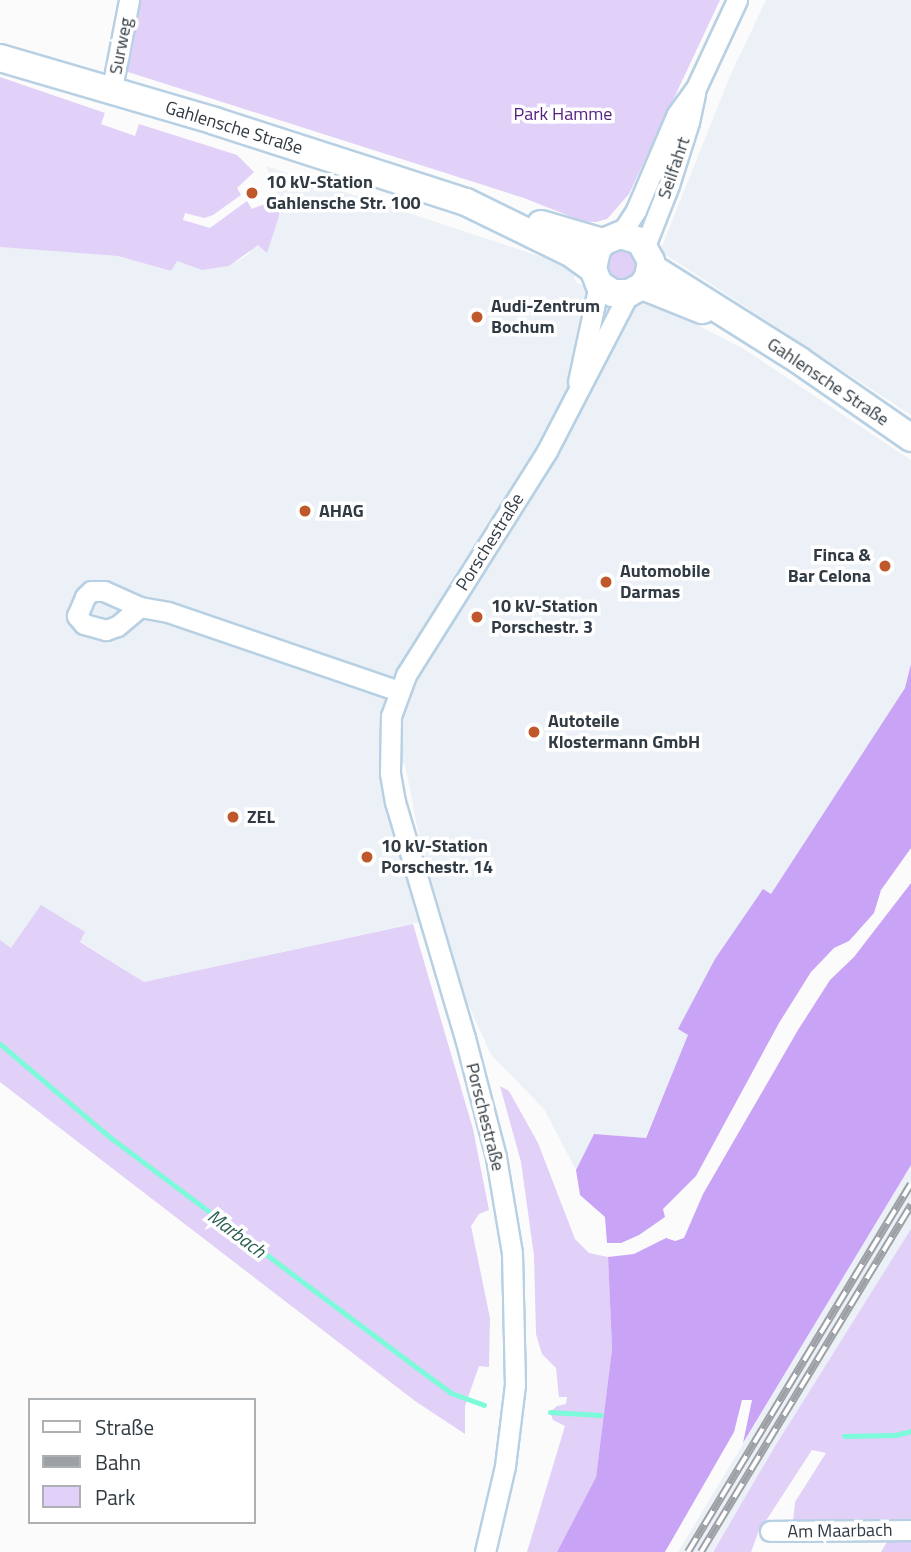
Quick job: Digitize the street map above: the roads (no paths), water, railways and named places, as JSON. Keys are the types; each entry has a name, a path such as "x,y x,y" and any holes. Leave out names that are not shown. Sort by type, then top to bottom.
{"street":[{"name":"Surweg","path":"111,93 129,0"},
{"name":"Seilfahrt","path":"612,239 636,210 677,114 696,88 737,0"},
{"name":"Gahlensche Straße","path":"0,58 111,93 215,121 466,202 572,254 612,293 642,273"},
{"name":"Seilfahrt","path":"642,273 689,122 696,88"},
{"name":"Gahlensche Straße","path":"466,202 490,205 572,235 634,238 642,273 745,326 911,438"},
{"path":"596,276 593,259 612,239"},
{"name":"Porschestraße","path":"485,1552 505,1466 515,1385 512,1253 496,1157 465,1038 394,802 389,739 391,716 399,691 415,658 547,451 577,390 599,356 642,273"},
{"name":"Porschestraße","path":"577,390 596,276"},
{"path":"140,607 167,612 399,691"},
{"name":"Am Maarbach","path":"770,1531 911,1530"}],"waterway":[{"name":"Marbach","path":"0,1044 111,1138 409,1362 451,1393 484,1405"},
{"name":"Marbach","path":"550,1412 601,1415"},
{"name":"Marbach","path":"844,1436 895,1435 911,1431"}],"railway":[{"path":"688,1552 911,1184"},
{"path":"701,1552 911,1205"}],"place":[{"name":"10 kV-Station Gahlensche Str. 100","path":"252,193"},
{"name":"Audi-Zentrum Bochum","path":"477,317"},
{"name":"AHAG","path":"305,511"},
{"name":"Finca & Bar Celona","path":"885,566"},
{"name":"Automobile Darmas","path":"606,582"},
{"name":"10 kV-Station Porschestr. 3","path":"477,617"},
{"name":"Autoteile Klostermann GmbH","path":"534,732"},
{"name":"ZEL","path":"233,817"},
{"name":"10 kV-Station Porschestr. 14","path":"367,857"}],"park label":[{"name":"Park Hamme","path":"563,114"}]}
